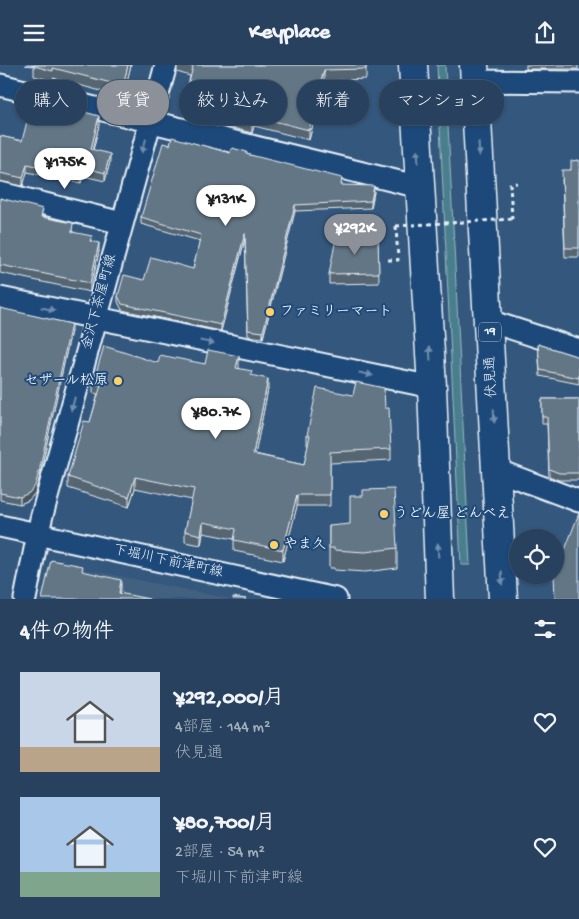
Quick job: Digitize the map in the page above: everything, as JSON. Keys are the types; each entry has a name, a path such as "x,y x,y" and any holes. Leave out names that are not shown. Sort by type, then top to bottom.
{"highway":[{"path":"413,65 432,387 440,599"},
{"name":"伏見通","path":"474,73 503,599"}],"street":[{"name":"金沢下茶屋町線","path":"162,80 166,65"},
{"path":"474,73 579,82"},
{"path":"0,85 97,109"},
{"name":"金沢下茶屋町線","path":"25,599 38,534 150,125"},
{"path":"159,125 420,187"},
{"path":"0,193 122,223"},
{"path":"0,298 432,387"},
{"path":"489,321 579,350"},
{"path":"496,470 579,501"},
{"name":"下堀川下前津町線","path":"0,526 336,599"}],"path":[{"path":"388,260 398,260 396,225 512,219 510,183 517,183"}],"shaded area":[{"path":"55,563 232,599 41,599 46,572"}],"green space":[{"path":"437,65 445,65 446,80 438,80"},
{"path":"440,125 448,125 470,565 461,565"}],"building":[{"path":"128,65 124,80 100,80 53,68 53,71 34,66"},
{"path":"187,65 366,65 366,69 324,70 322,80 297,80 297,125 310,125 309,130 287,124 287,80 190,80 193,67"},
{"path":"87,113 97,115 97,124 91,149 110,154 105,173 83,167 81,175 27,164 23,178 0,173 0,136 22,141 26,125 87,125"},
{"path":"172,137 230,153 232,148 247,152 246,154 342,178 341,185 374,186 371,201 295,205 263,332 248,330 245,233 221,325 122,304 118,296 124,275 144,280 151,257 193,269 201,235 141,217 163,143 170,145"},
{"path":"579,160 579,248 565,248 562,170 571,170 571,161"},
{"path":"0,198 43,209 41,217 73,223 72,232 92,236 90,241 99,243 90,283 0,265"},
{"path":"378,237 379,273 329,274 336,238"},
{"path":"0,308 71,324 35,486 29,493 20,497 0,493"},
{"path":"538,344 579,357 579,378 540,370"},
{"path":"104,346 158,363 160,355 205,364 208,350 239,356 236,368 252,371 251,375 268,379 253,454 304,465 310,435 307,435 317,388 353,395 356,382 384,388 385,408 389,408 391,449 330,452 330,495 297,495 283,550 234,540 236,529 203,522 201,535 185,531 194,489 135,477 129,497 68,477 84,421 90,422 101,385 93,383"},
{"path":"542,399 579,399 579,473 559,473 549,469 547,417 542,417"},
{"path":"394,489 397,548 365,552 329,548 329,526 350,524 350,496 363,496 363,490"},
{"path":"579,513 579,599 555,599 554,584 564,584 564,552"},
{"path":"51,560 83,566 82,571 121,580 119,593 149,599 42,599"}],"place":[{"name":"ファミリーマート","path":"270,312"},
{"name":"セザール松原","path":"118,381"},
{"name":"うどん屋 どんべえ","path":"384,514"},
{"name":"やま久","path":"274,545"}]}
